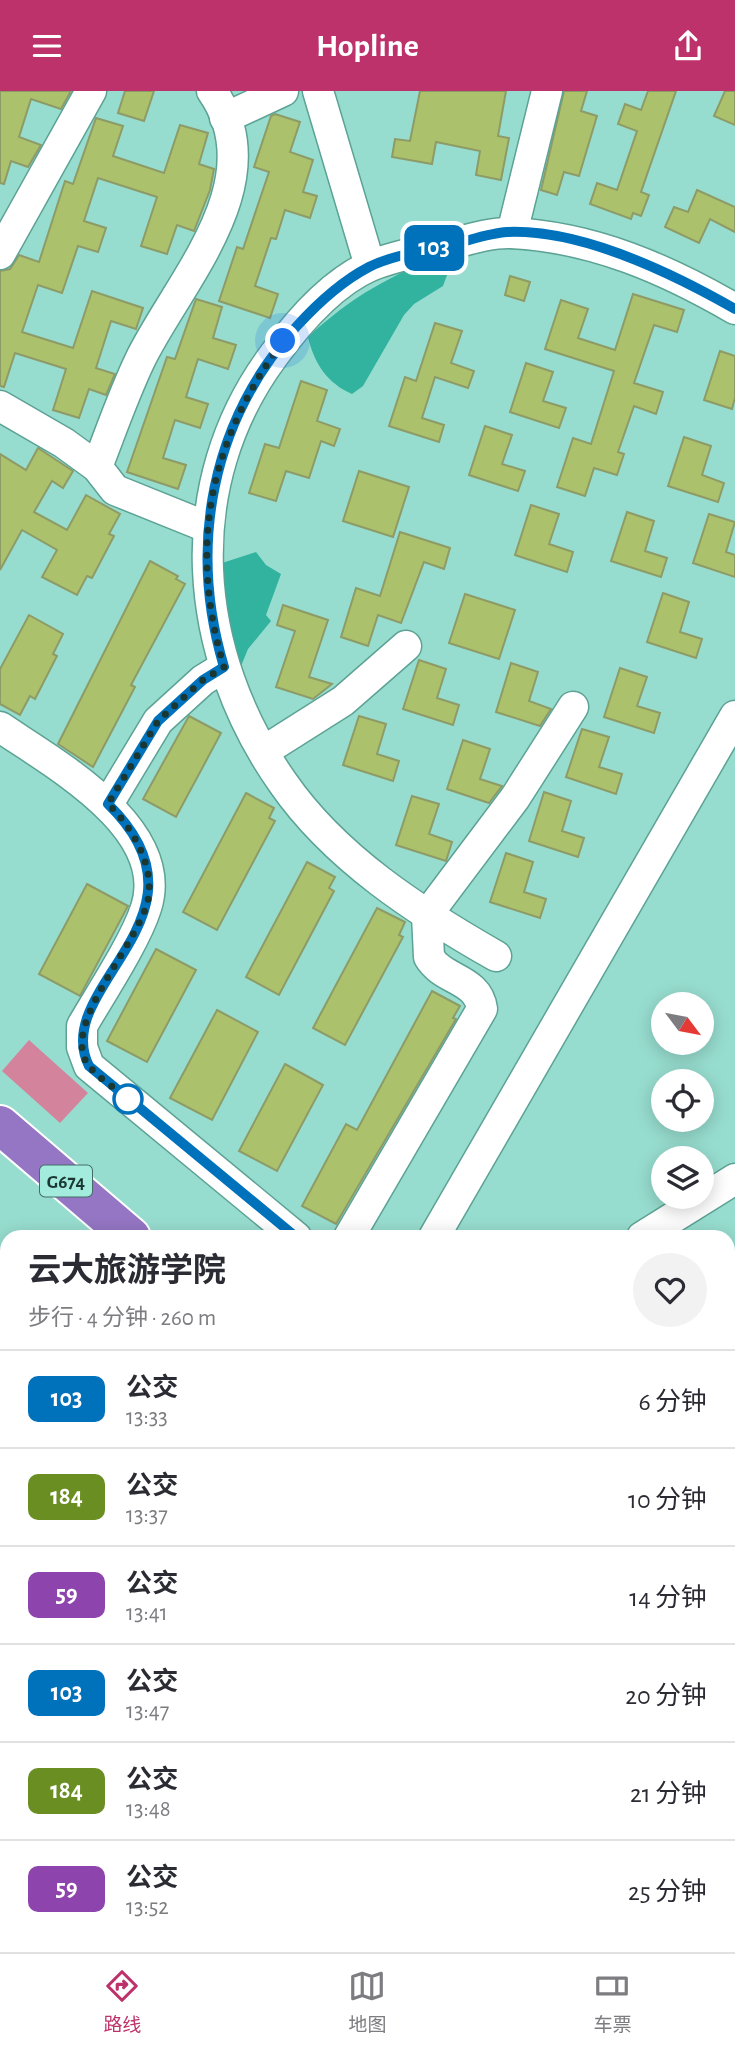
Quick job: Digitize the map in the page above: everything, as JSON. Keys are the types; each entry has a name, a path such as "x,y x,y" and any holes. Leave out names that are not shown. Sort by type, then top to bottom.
{"highway":[{"name":"G674","path":"0,1125 123,1230"}],"street":[{"path":"0,254 91,91"},
{"path":"97,467 140,359 206,249 224,208 231,164 225,118 212,91"},
{"path":"225,118 283,91"},
{"path":"318,91 370,266"},
{"path":"512,233 547,91"},
{"path":"496,956 428,915 377,877 320,828 282,783 264,751 224,667 209,608 207,527 221,456 236,417 263,368 283,341 316,307 370,266 424,251 512,233 578,242 612,251 686,281 735,309"},
{"path":"0,406 64,443 97,467 115,490 207,527"},
{"path":"264,751 343,701 406,646"},
{"path":"108,804 158,721 203,680 224,667"},
{"path":"353,1230 482,1009 481,1001 472,987 448,974 429,957 428,915 515,798 573,707"},
{"path":"438,1230 735,716"},
{"path":"0,727 108,804 136,841 143,857 149,894 141,920 82,1026 85,1057 89,1066 288,1230"},
{"path":"653,1230 735,1179"}],"shaded area":[{"path":"449,254 450,267 443,286 414,304 404,315 363,386 352,394 335,384 318,364 308,337 357,298 391,278"},
{"path":"256,552 266,565 281,574 266,615 271,621 248,649 239,671 219,564"},
{"path":"29,1040 88,1093 60,1123 2,1071"}],"building":[{"path":"0,91 71,91 61,109 31,99 19,137 41,145 28,167 11,161 4,184 0,183"},
{"path":"125,91 154,91 144,121 118,113"},
{"path":"420,91 506,91 498,136 509,138 501,180 476,175 480,151 436,142 432,164 392,157 395,139 410,141"},
{"path":"564,91 587,91 581,111 597,116 579,176 564,172 557,195 541,190"},
{"path":"648,91 676,91 641,192 649,195 641,216 633,213 631,219 590,204 597,183 617,190 637,131 618,124 625,104 641,110"},
{"path":"725,91 735,91 735,125 714,116"},
{"path":"275,114 300,122 290,152 313,160 303,192 317,196 310,218 285,210 276,239 271,238 255,286 278,294 270,318 219,301 237,247 243,249 269,172 254,167 271,116"},
{"path":"96,118 123,126 113,156 164,173 180,125 208,133 199,164 214,169 210,190 194,231 177,225 167,254 141,246 157,197 98,178 84,221 106,228 98,252 78,246 62,293 38,285 22,332 73,348 92,291 143,308 136,329 111,321 96,368 115,374 106,395 89,389 79,418 53,410 66,369 15,353 4,387 0,386 0,271 10,269 19,255 39,262 65,181 73,184"},
{"path":"697,190 735,207 735,232 710,219 699,243 665,227 674,207 688,212"},
{"path":"510,276 530,282 524,301 505,295"},
{"path":"633,294 684,310 677,332 654,325 634,383 663,392 656,414 634,406 618,452 624,454 617,475 594,468 585,496 557,487 573,438 591,444 614,371 545,349 561,300 588,309 578,338 615,350"},
{"path":"196,299 222,307 213,338 236,345 228,369 198,359 186,397 208,404 200,428 175,420 163,458 186,465 178,489 127,472 167,357 175,359"},
{"path":"435,323 462,331 451,363 474,371 468,388 435,377 422,418 444,425 439,442 389,426 405,377 416,381"},
{"path":"720,351 735,356 735,398 732,409 704,400"},
{"path":"526,363 553,372 543,401 566,408 559,428 510,412"},
{"path":"301,381 327,390 317,421 340,429 334,446 321,441 309,478 286,471 276,501 249,493 265,444 279,448"},
{"path":"485,426 512,435 502,464 525,471 518,491 469,475"},
{"path":"684,437 711,446 702,475 724,483 718,502 668,486"},
{"path":"38,448 73,471 63,488 52,481 34,512 67,530 86,495 120,514 109,534 114,536 92,578 87,576 77,595 42,577 57,550 22,530 0,570 0,454 26,470"},
{"path":"359,471 409,487 393,537 343,521"},
{"path":"531,505 559,514 549,544 573,552 567,572 515,555"},
{"path":"627,512 654,521 645,551 667,558 661,577 611,561"},
{"path":"709,514 735,522 726,552 735,555 735,577 693,563"},
{"path":"400,532 450,548 444,569 424,562 401,623 378,615 368,646 341,637 356,588 380,596"},
{"path":"150,561 178,576 176,579 185,584 131,685 135,687 93,767 58,744"},
{"path":"663,593 689,602 680,632 702,639 696,658 647,642"},
{"path":"465,594 515,610 499,659 449,643"},
{"path":"283,605 328,620 309,677 332,684 313,699 276,687 295,631 277,625"},
{"path":"29,615 63,634 53,654 57,656 35,699 30,696 20,715 0,704 0,669"},
{"path":"419,660 446,669 437,698 459,705 453,725 403,709"},
{"path":"511,663 538,672 529,701 551,709 540,726 496,712"},
{"path":"620,668 647,677 637,706 660,713 654,733 604,717"},
{"path":"189,716 221,733 176,817 143,799"},
{"path":"359,716 386,724 377,754 399,761 393,781 343,765"},
{"path":"582,729 609,737 599,767 622,774 616,794 566,777"},
{"path":"463,740 490,749 480,779 502,786 489,803 447,789"},
{"path":"544,792 571,801 562,831 584,838 578,857 529,841"},
{"path":"246,793 274,808 269,818 275,821 217,930 183,912"},
{"path":"412,796 439,804 429,834 452,842 446,861 396,845"},
{"path":"506,853 533,862 524,892 546,899 540,918 490,902"},
{"path":"307,862 335,877 329,888 334,891 279,995 246,977"},
{"path":"87,884 128,906 80,996 39,974"},
{"path":"377,908 405,922 399,935 403,937 345,1045 313,1028"},
{"path":"156,949 196,970 147,1062 107,1041"},
{"path":"432,991 460,1006 453,1018 456,1019 336,1224 302,1206 346,1124 357,1130"},
{"path":"217,1010 258,1032 212,1120 170,1098"},
{"path":"285,1064 323,1085 277,1171 239,1151"}],"bus line":[{"name":"103","path":"288,1230 89,1066 81,1037 82,1026 141,920 149,894 143,857 136,841 119,814 108,804 158,721 203,680 224,667 209,608 206,578 208,517 221,456 246,397 283,341 323,300 370,266 507,232 578,242 612,251 686,281 735,309"}],"route":[{"path":"128,1099 130,1100 89,1066 81,1037 82,1026 141,920 149,894 143,857 136,841 119,814 108,804 158,721 203,680 224,667 215,638 206,578 207,527 213,487 231,428 263,368 283,341"}]}
